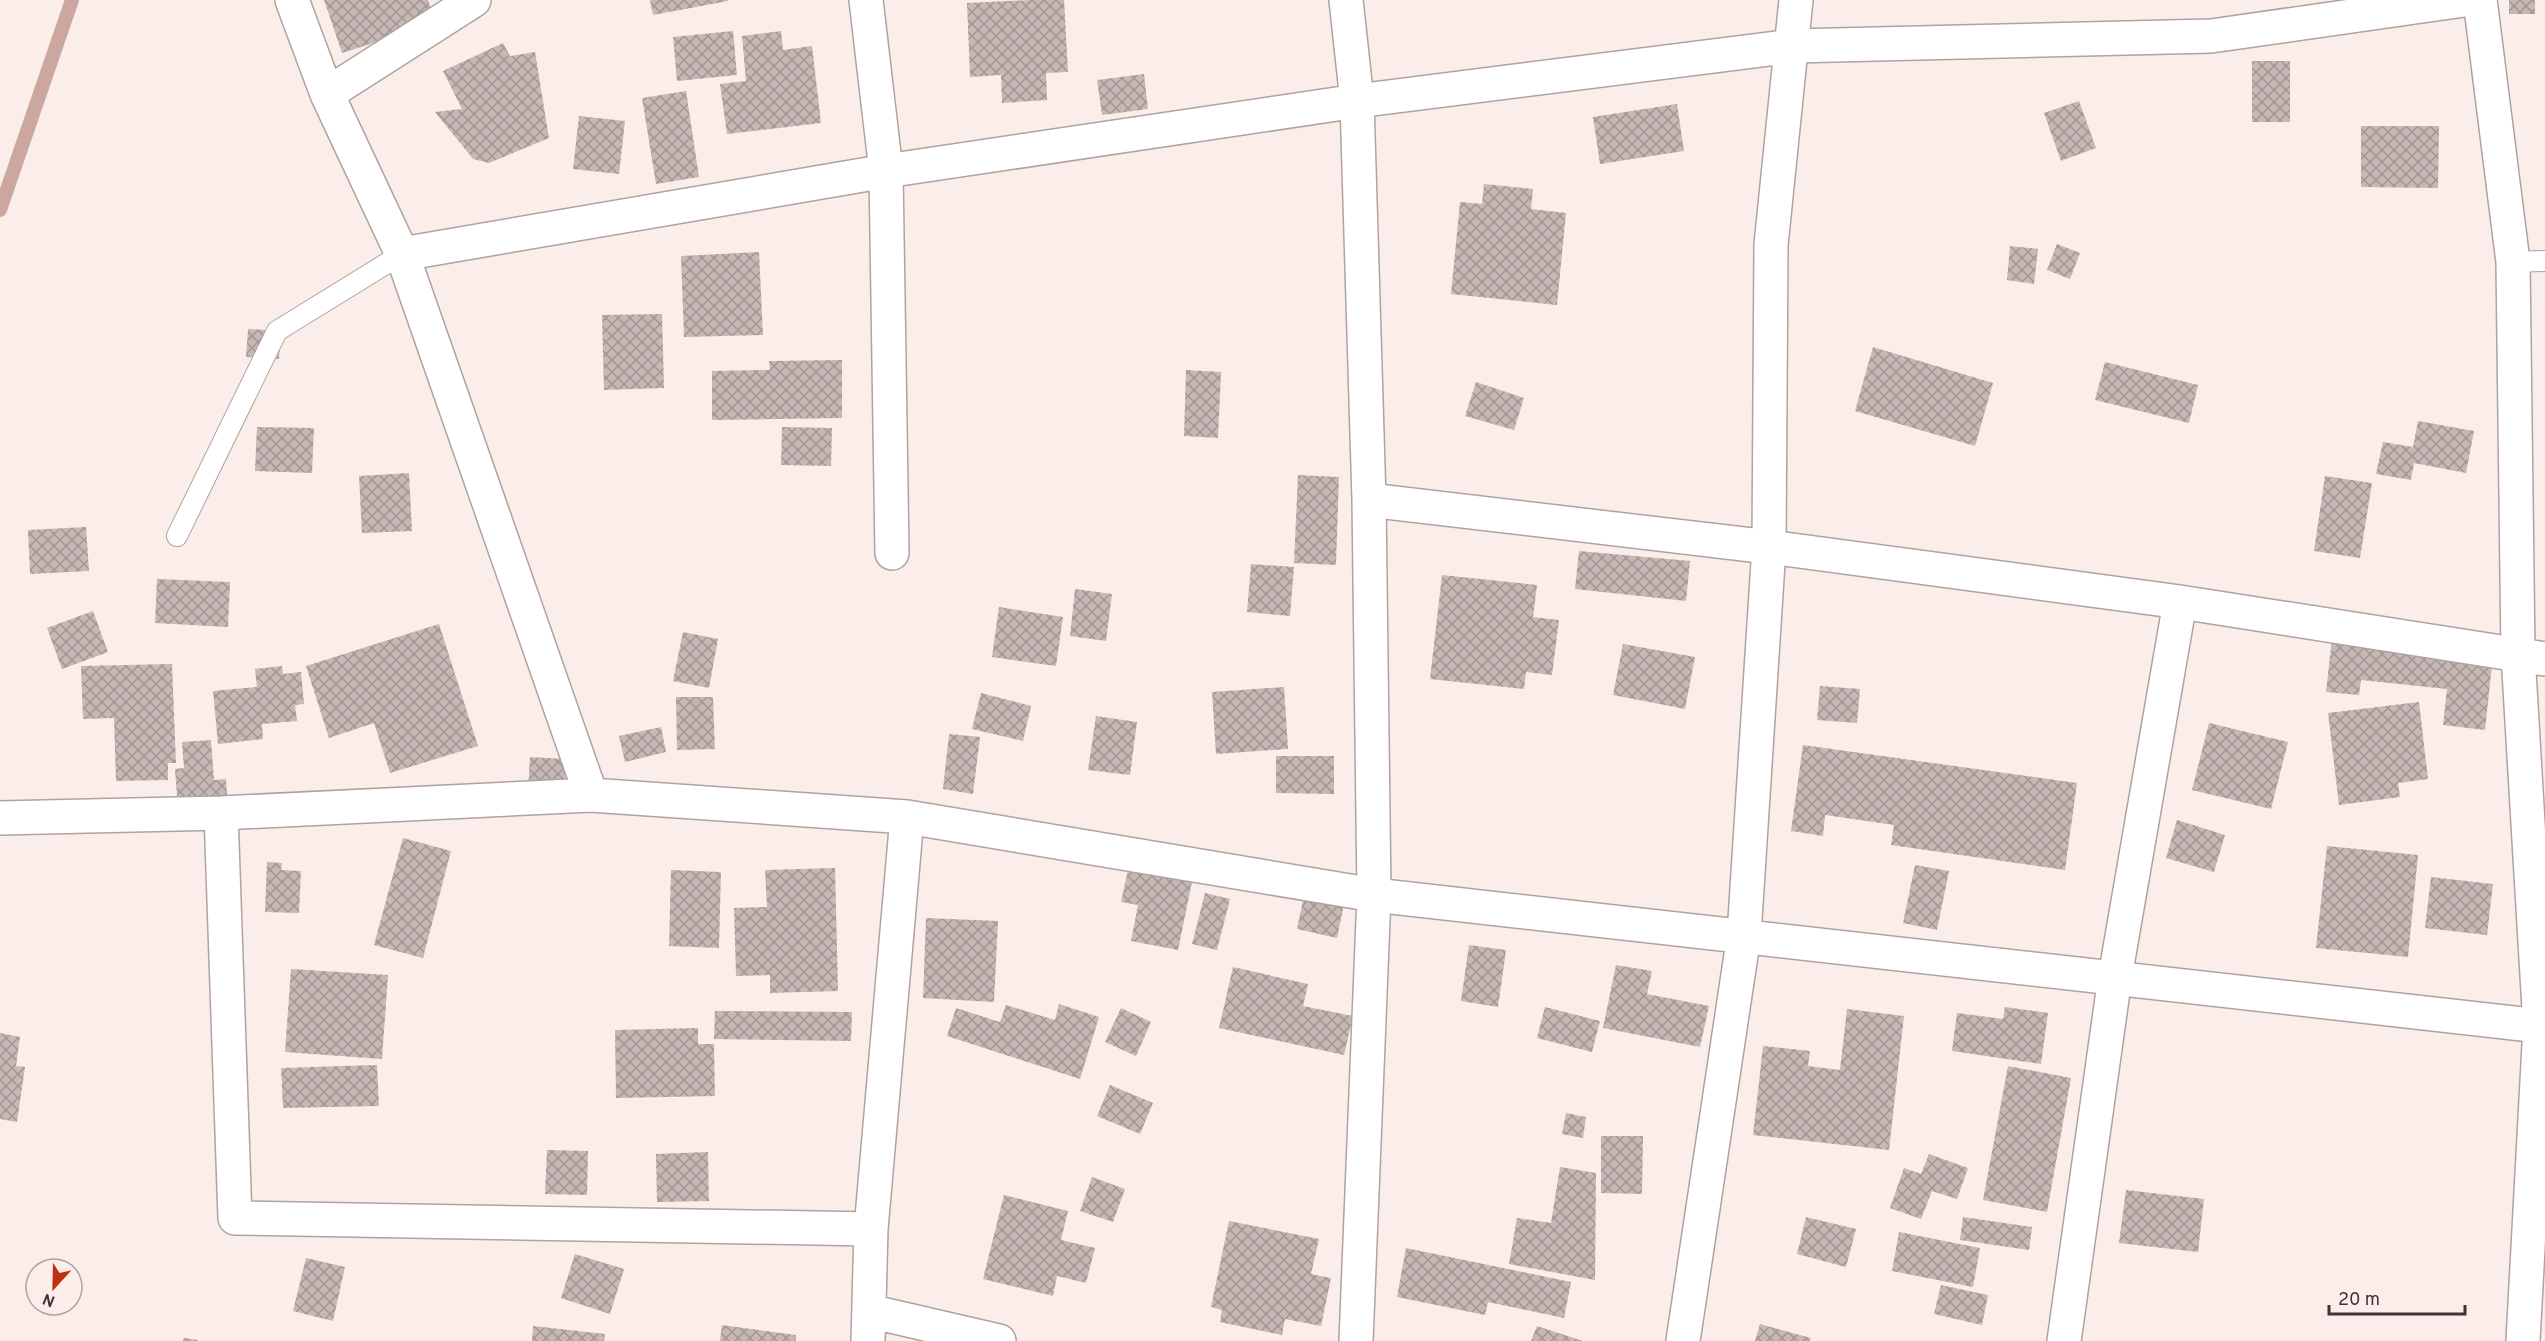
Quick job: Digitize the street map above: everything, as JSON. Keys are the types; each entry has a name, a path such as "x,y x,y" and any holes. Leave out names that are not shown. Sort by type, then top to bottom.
{"street":[{"path":"291,0 327,94 402,254 591,795"},
{"path":"327,94 474,0"},
{"path":"866,0 886,171 892,553"},
{"path":"1346,0 1358,101 1369,500 1374,895 1356,1341"},
{"path":"1683,1341 1744,935 1769,547 1771,244 1796,0"},
{"path":"402,254 886,171 1358,101 1793,46 2211,36 2464,0"},
{"path":"2480,0 2513,262 2531,656 2540,1026 2523,1341"},
{"path":"1369,500 1769,547 2180,602 2531,656"},
{"path":"2064,1341 2115,977 2180,602"},
{"path":"0,818 221,813 591,795 907,817 1374,895 2540,1026"},
{"path":"221,813 235,1218 871,1229"},
{"path":"907,817 871,1229 868,1326 999,1341"}],"lane":[{"path":"177,536 277,331 402,254"},
{"path":"2513,262 2545,261"}],"building":[{"path":"324,0 428,0 436,23 342,53"},
{"path":"650,0 728,0 728,1 653,15"},
{"path":"1064,0 1068,72 1046,73 1047,100 1002,103 1001,75 970,77 967,3"},
{"path":"2509,0 2535,0 2535,14 2509,14"},
{"path":"733,31 737,75 677,81 673,37"},
{"path":"781,31 783,50 812,46 821,123 727,134 720,84 746,81 742,36"},
{"path":"503,43 510,56 535,52 549,138 489,163 473,159 435,112 462,109 443,71"},
{"path":"2252,61 2290,61 2290,122 2252,122"},
{"path":"1144,74 1148,109 1102,115 1097,80"},
{"path":"686,91 699,177 656,184 642,98"},
{"path":"2079,101 2096,148 2061,161 2044,113"},
{"path":"1677,104 1684,151 1600,164 1593,117"},
{"path":"579,116 625,121 619,174 573,169"},
{"path":"2361,126 2439,126 2438,188 2361,187"},
{"path":"1484,184 1533,189 1531,209 1566,213 1557,305 1451,294 1460,202 1482,204"},
{"path":"2057,244 2080,253 2070,279 2047,270"},
{"path":"2010,246 2038,249 2034,284 2007,280"},
{"path":"759,252 763,335 684,337 681,256"},
{"path":"662,314 664,388 604,390 602,315"},
{"path":"248,329 281,331 279,359 246,357"},
{"path":"1873,347 1993,383 1975,446 1855,411"},
{"path":"842,360 842,418 712,420 712,371 770,370 769,361"},
{"path":"2105,362 2198,385 2189,423 2095,400"},
{"path":"1186,370 1221,372 1218,438 1184,436"},
{"path":"1476,382 1524,398 1514,430 1465,416"},
{"path":"2418,421 2474,431 2466,473 2414,463 2411,480 2376,474 2383,442 2413,447"},
{"path":"257,427 314,428 312,473 255,471"},
{"path":"782,427 832,428 831,466 781,465"},
{"path":"409,473 412,531 362,533 359,476"},
{"path":"1298,475 1339,477 1336,565 1294,563"},
{"path":"2325,476 2372,483 2360,558 2314,551"},
{"path":"86,527 89,571 30,574 28,530"},
{"path":"1579,551 1690,561 1686,601 1575,589"},
{"path":"1251,564 1294,567 1290,616 1247,612"},
{"path":"1442,575 1537,585 1533,617 1559,620 1552,675 1526,672 1524,689 1430,679"},
{"path":"157,579 230,582 228,627 155,623"},
{"path":"1075,589 1112,594 1106,641 1070,636"},
{"path":"999,607 1063,617 1056,666 992,657"},
{"path":"93,611 108,652 62,669 47,628"},
{"path":"439,624 478,746 390,773 374,723 329,738 306,666"},
{"path":"683,632 718,639 709,688 673,681"},
{"path":"2332,639 2493,656 2485,730 2443,725 2447,689 2361,680 2359,695 2326,692"},
{"path":"1623,644 1695,657 1685,709 1613,695"},
{"path":"172,664 176,763 168,763 168,780 116,781 114,718 83,719 81,666"},
{"path":"282,666 283,674 301,672 304,704 295,705 297,721 262,724 263,739 218,744 213,691 257,687 255,669"},
{"path":"1820,686 1860,689 1857,723 1817,720"},
{"path":"1284,687 1288,749 1216,754 1212,692"},
{"path":"981,693 1031,706 1023,741 972,729"},
{"path":"676,697 713,697 715,749 677,750"},
{"path":"2419,702 2428,779 2398,783 2400,797 2339,805 2328,713"},
{"path":"1096,716 1137,722 1130,775 1088,770"},
{"path":"2209,723 2288,742 2271,809 2192,790"},
{"path":"661,727 666,752 625,762 619,736"},
{"path":"949,734 980,737 973,794 943,789"},
{"path":"211,740 214,780 226,779 228,806 178,809 175,769 184,768 182,742"},
{"path":"1803,745 2077,783 2065,870 1891,845 1894,825 1825,815 1823,836 1791,831"},
{"path":"1276,756 1334,756 1334,794 1276,793"},
{"path":"530,757 566,759 564,793 528,792"},
{"path":"2177,820 2225,835 2214,872 2166,858"},
{"path":"403,838 451,851 423,958 374,945"},
{"path":"2327,846 2418,855 2408,957 2316,948"},
{"path":"267,862 282,863 281,870 301,871 299,913 265,912"},
{"path":"1915,865 1949,871 1937,930 1903,923"},
{"path":"835,868 838,991 770,993 770,975 736,976 734,908 767,907 765,870"},
{"path":"671,870 721,872 719,948 669,946"},
{"path":"1128,870 1192,882 1178,950 1131,941 1138,905 1121,902"},
{"path":"2431,877 2493,884 2487,935 2425,928"},
{"path":"1306,886 1346,894 1337,938 1297,929"},
{"path":"1205,893 1230,899 1217,950 1192,944"},
{"path":"926,918 998,921 994,1002 923,998"},
{"path":"1469,945 1506,950 1498,1007 1461,1001"},
{"path":"1616,965 1652,971 1647,994 1709,1006 1700,1047 1603,1028"},
{"path":"1233,967 1308,984 1303,1006 1353,1016 1344,1055 1219,1028"},
{"path":"291,969 388,975 382,1059 285,1052"},
{"path":"1059,1004 1099,1017 1080,1079 947,1036 956,1008 1000,1022 1006,1005 1055,1020"},
{"path":"1545,1007 1600,1021 1592,1052 1537,1038"},
{"path":"2005,1007 2048,1013 2041,1064 1952,1051 1957,1013 2003,1019"},
{"path":"1121,1008 1151,1022 1136,1056 1105,1042"},
{"path":"1847,1009 1904,1016 1889,1150 1753,1135 1763,1046 1810,1051 1808,1066 1840,1070"},
{"path":"715,1011 852,1012 851,1041 714,1039"},
{"path":"698,1028 698,1044 714,1044 715,1096 616,1098 615,1030"},
{"path":"0,1033 20,1037 16,1066 25,1067 17,1122 0,1119"},
{"path":"377,1065 379,1106 283,1108 281,1068"},
{"path":"2008,1066 2071,1078 2047,1212 1983,1200"},
{"path":"1110,1085 1153,1103 1140,1134 1097,1116"},
{"path":"1566,1113 1586,1117 1583,1138 1562,1134"},
{"path":"1601,1136 1643,1136 1642,1194 1601,1193"},
{"path":"547,1150 588,1151 587,1195 545,1194"},
{"path":"708,1152 709,1201 657,1202 656,1154"},
{"path":"1929,1154 1968,1168 1957,1199 1932,1191 1921,1219 1890,1208 1904,1168 1921,1174"},
{"path":"1560,1167 1596,1173 1595,1280 1509,1264 1517,1218 1551,1223"},
{"path":"1092,1177 1125,1189 1113,1222 1080,1211"},
{"path":"2126,1190 2204,1199 2198,1252 2119,1243"},
{"path":"1004,1195 1068,1211 1061,1240 1095,1248 1086,1283 1057,1276 1053,1296 983,1279"},
{"path":"1806,1217 1856,1229 1846,1267 1797,1254"},
{"path":"1963,1217 2032,1227 2029,1250 1960,1240"},
{"path":"1229,1221 1319,1239 1311,1274 1331,1278 1321,1326 1285,1319 1282,1335 1220,1322 1222,1310 1211,1307"},
{"path":"1899,1232 1980,1248 1973,1287 1892,1271"},
{"path":"1406,1248 1571,1282 1564,1318 1488,1302 1485,1315 1397,1297"},
{"path":"575,1254 624,1269 610,1314 561,1298"},
{"path":"306,1258 345,1267 333,1321 293,1311"},
{"path":"1941,1285 1988,1295 1982,1325 1934,1314"},
{"path":"1760,1324 1811,1338 1810,1341 1755,1341"},
{"path":"722,1325 796,1335 796,1341 720,1341"},
{"path":"533,1326 605,1334 604,1341 532,1341"},
{"path":"1537,1326 1583,1341 1531,1341"},
{"path":"184,1338 198,1340 198,1341 183,1341"}],"waterway":[{"path":"0,210 72,0"}]}
